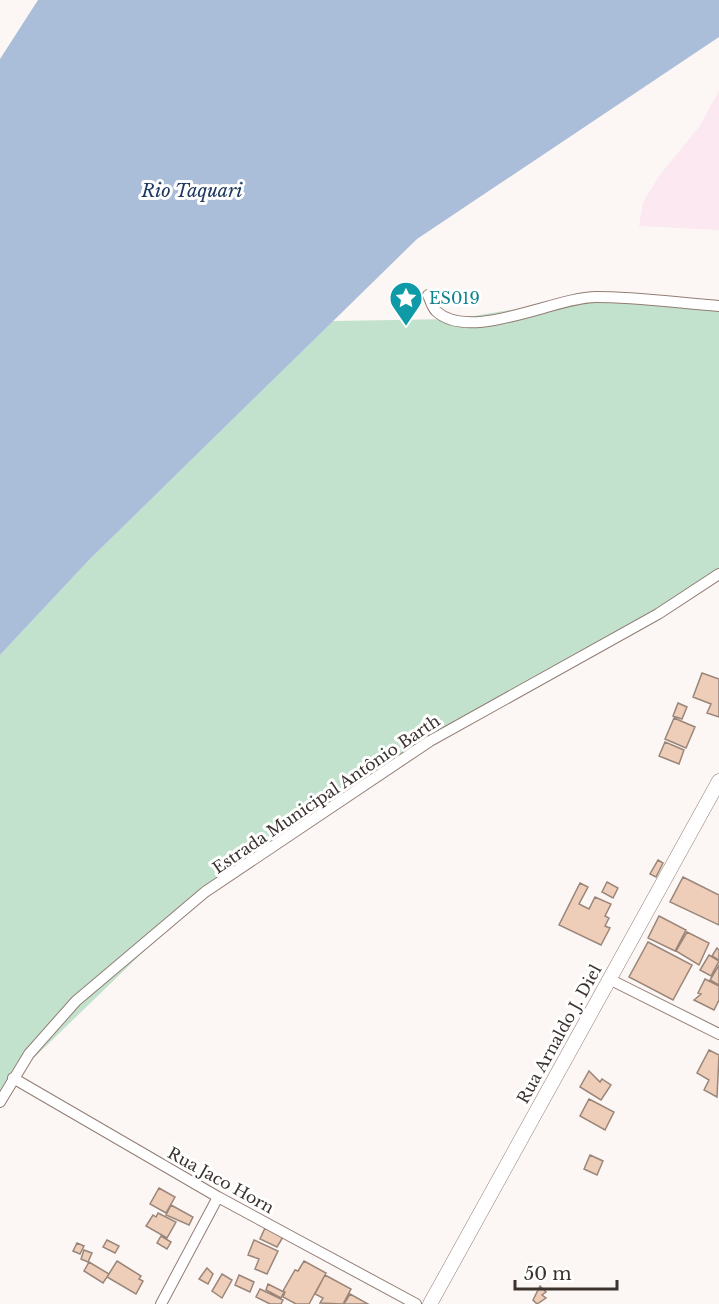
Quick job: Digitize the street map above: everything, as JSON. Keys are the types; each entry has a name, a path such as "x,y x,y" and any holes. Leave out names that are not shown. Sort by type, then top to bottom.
{"street":[{"path":"428,295 436,311 455,319 478,321 502,320 564,301 595,297 719,306"},
{"name":"Estrada Municipal Antônio Barth","path":"0,1102 29,1054 76,1001 205,892 430,741 658,614 719,574"},
{"name":"Rua Arnaldo J. Diel","path":"430,1304 719,781"},
{"path":"609,979 719,1034"},
{"name":"Rua Jaco Horn","path":"13,1078 218,1197 416,1304"},
{"path":"161,1304 218,1197"}],"shaded area":[{"path":"719,91 719,230 639,226 643,202 659,176 699,127"}],"green space":[{"path":"564,301 719,306 719,574 430,741 205,892 13,1078 0,1102 0,655 89,560 333,321 455,319"}],"water":[{"name":"Rio Taquari","path":"38,0 719,0 719,37 417,239 89,560 0,655 0,59"}],"building":[{"path":"702,673 719,679 719,717 707,713 711,704 693,697"},
{"path":"678,703 687,707 682,719 673,716"},
{"path":"674,718 695,727 686,748 665,739"},
{"path":"665,742 684,750 679,764 659,756"},
{"path":"658,860 663,863 656,877 650,874"},
{"path":"683,877 719,895 719,925 670,902"},
{"path":"607,882 618,888 613,898 602,892"},
{"path":"580,883 588,887 579,904 589,909 595,897 611,904 605,916 609,918 605,926 610,928 601,945 559,925"},
{"path":"659,916 686,930 675,951 648,938"},
{"path":"687,932 709,943 699,965 676,951"},
{"path":"648,942 692,965 673,1000 629,977"},
{"path":"717,948 719,950 719,960 712,956"},
{"path":"709,955 719,961 711,976 700,970"},
{"path":"719,965 719,985 710,980"},
{"path":"705,979 719,986 719,1000 714,1010 694,1000 701,994 698,993"},
{"path":"709,1050 719,1055 717,1097 704,1090 709,1080 697,1073"},
{"path":"589,1071 600,1082 602,1079 611,1085 601,1100 580,1087"},
{"path":"589,1099 614,1112 605,1130 580,1116"},
{"path":"590,1155 603,1161 597,1175 584,1169"},
{"path":"159,1188 175,1197 166,1213 150,1204"},
{"path":"171,1205 193,1217 189,1225 166,1215"},
{"path":"158,1213 176,1222 167,1238 146,1226 153,1215 156,1217"},
{"path":"265,1228 283,1237 277,1247 260,1239"},
{"path":"161,1236 171,1242 167,1249 157,1243"},
{"path":"107,1240 119,1246 115,1253 103,1247"},
{"path":"254,1240 278,1251 267,1274 255,1269 259,1259 248,1255"},
{"path":"77,1243 84,1246 80,1254 73,1251"},
{"path":"84,1250 92,1253 88,1262 81,1259"},
{"path":"117,1261 141,1276 139,1279 143,1281 136,1294 107,1277"},
{"path":"304,1261 326,1273 309,1304 296,1304 283,1297 285,1292 283,1291 295,1270 298,1271"},
{"path":"89,1262 109,1274 103,1283 84,1271"},
{"path":"207,1268 213,1274 208,1284 199,1279"},
{"path":"222,1274 232,1280 222,1298 212,1291"},
{"path":"239,1275 254,1282 250,1292 235,1285"},
{"path":"325,1275 351,1289 343,1304 320,1303 323,1298 315,1294"},
{"path":"268,1284 284,1292 281,1298 266,1290"},
{"path":"540,1286 546,1292 542,1295 546,1298 537,1304 533,1300"},
{"path":"260,1289 283,1300 281,1304 270,1304 256,1297"},
{"path":"350,1294 368,1304 344,1304"}],"place":[{"name":"ES019","path":"406,327"}]}
